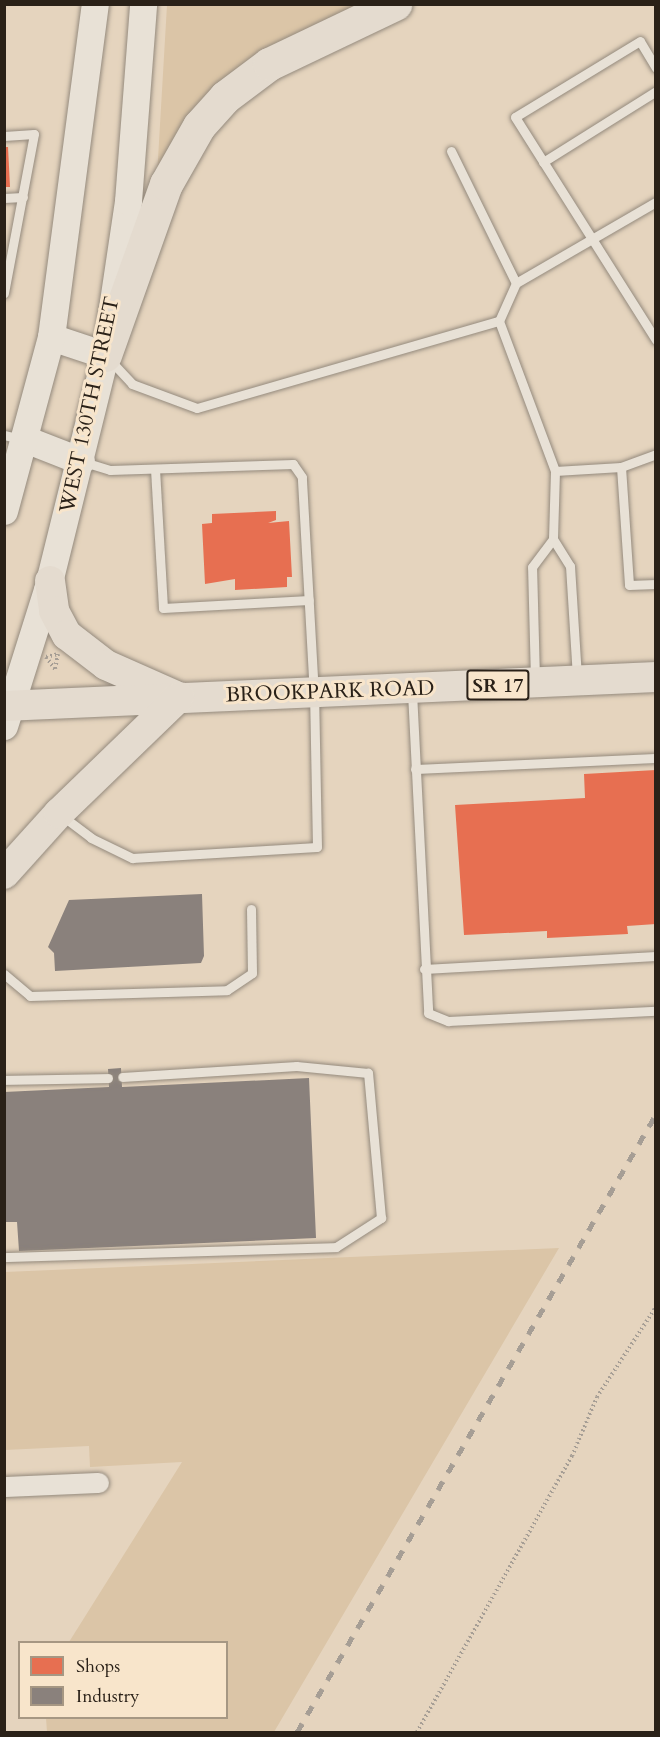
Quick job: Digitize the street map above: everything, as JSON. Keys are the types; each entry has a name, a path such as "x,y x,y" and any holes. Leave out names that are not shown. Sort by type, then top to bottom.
{"highway":[{"path":"105,355 166,184 199,126 225,97 269,64 395,4"}],"main road":[{"path":"4,511 15,437 51,337 95,4"},
{"name":"WEST 130TH STREET","path":"7,713 50,581 105,355 128,201 143,4"},
{"path":"51,337 105,355"},
{"path":"15,437 81,461"},
{"path":"4,874 59,813 180,697 106,665 67,636 54,611 50,581"},
{"name":"BROOKPARK ROAD","path":"7,713 180,697 314,695 656,677"}],"street":[{"path":"4,1487 99,1483"}],"lane":[{"path":"656,68 640,41 515,117 656,340"},
{"path":"543,162 656,91"},
{"path":"4,136 34,134 23,197 9,247 5,288"},
{"path":"451,151 516,283"},
{"path":"4,198 23,197"},
{"path":"578,681 570,566 553,539 555,471 499,321 516,283 656,202"},
{"path":"105,355 132,384 197,408 499,321"},
{"path":"555,471 621,467 656,454"},
{"path":"59,813 91,838 132,858 316,847 314,695 302,477 293,464 110,470 81,461"},
{"path":"621,467 629,585 656,584"},
{"path":"155,469 163,608 309,600"},
{"path":"535,683 532,567 553,539"},
{"path":"412,690 424,969 428,1012 448,1021 656,1011"},
{"path":"415,769 656,758"},
{"path":"4,974 30,996 227,990 252,973 251,909"},
{"path":"424,969 656,956"},
{"path":"4,1257 336,1247 381,1218 368,1073 296,1066 122,1077"},
{"path":"4,1080 108,1078"}],"path":[{"path":"417,1732 572,1456 597,1397 656,1307"}],"shaded area":[{"path":"167,5 366,5 279,45 157,176"},
{"path":"559,1248 274,1732 47,1732 46,1719 228,1719 228,1641 70,1641 182,1462 90,1467 89,1446 5,1450 5,1272"}],"building: Shops":[{"path":"4,147 8,147 10,187 4,187"},
{"path":"276,511 276,520 268,523 289,521 292,577 287,577 287,587 235,590 235,579 205,584 202,524 212,523 212,514"},
{"path":"656,770 656,924 627,926 628,934 547,938 547,931 464,935 455,805 585,798 584,774"}],"building: Industry":[{"path":"202,894 204,956 201,963 55,971 54,953 48,947 69,900"},
{"path":"121,1068 122,1087 309,1078 316,1238 19,1251 17,1222 4,1222 4,1092 109,1087 108,1069"}],"railway":[{"path":"297,1732 656,1114"}]}
